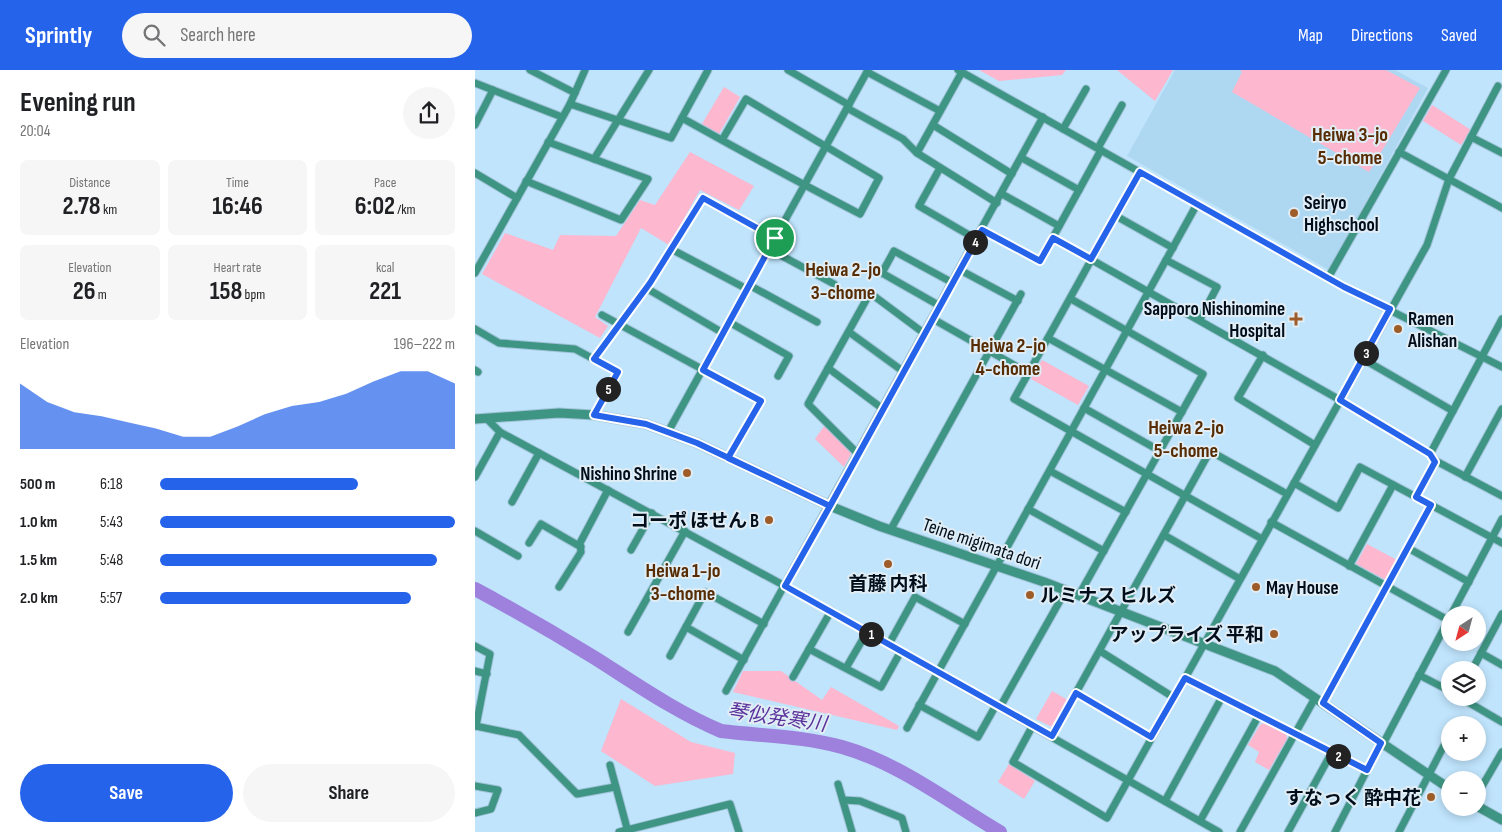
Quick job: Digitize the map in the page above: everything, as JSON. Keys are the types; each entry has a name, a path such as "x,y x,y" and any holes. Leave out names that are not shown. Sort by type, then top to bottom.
{"street":[{"path":"530,70 575,93"},
{"path":"475,273 570,104 585,70"},
{"path":"595,159 649,70"},
{"path":"570,104 671,138 708,70"},
{"path":"788,70 903,139 917,153 997,203"},
{"path":"1328,278 1446,70"},
{"path":"668,432 803,185 868,71 940,112"},
{"path":"917,153 960,71 1328,278 1502,367"},
{"path":"475,83 562,117"},
{"path":"1033,725 1013,762 1107,818 1427,245 1449,179 1498,86"},
{"path":"1063,129 1086,89"},
{"path":"475,124 493,90"},
{"path":"682,118 803,185 860,214 879,178 826,145 746,100 722,140"},
{"path":"982,230 1040,261 1122,105"},
{"path":"727,691 1043,117"},
{"path":"933,125 1013,174"},
{"path":"1471,137 1502,153"},
{"path":"527,181 621,220 648,179 548,142"},
{"path":"1399,152 1502,208"},
{"path":"1022,158 1079,190"},
{"path":"940,168 919,206 976,240"},
{"path":"1140,172 1014,399 1071,433 1262,539"},
{"path":"475,173 517,198"},
{"path":"1002,194 1059,226"},
{"path":"594,359 646,288 703,198 775,238"},
{"path":"907,728 1197,204"},
{"path":"1116,216 1173,248"},
{"path":"1053,238 1200,319 1340,400 1430,454 1435,462 1502,496"},
{"path":"671,248 817,322"},
{"path":"769,249 834,284"},
{"path":"940,306 881,272 894,251 953,283"},
{"path":"1166,260 1217,287 1200,319"},
{"path":"891,529 1019,297 960,270"},
{"path":"646,288 723,332"},
{"path":"858,454 808,404 870,293 925,334"},
{"path":"1071,298 1203,374 1079,595"},
{"path":"602,316 761,401 728,458"},
{"path":"933,319 1028,373"},
{"path":"1430,454 1502,319"},
{"path":"729,322 789,356 778,376"},
{"path":"475,329 499,342 575,349 618,372 594,415"},
{"path":"849,332 904,372"},
{"path":"1048,338 1182,412"},
{"path":"1263,355 1238,398 1315,445"},
{"path":"1363,358 1453,411"},
{"path":"828,368 883,409"},
{"path":"1084,408 1160,451"},
{"path":"1465,477 1502,410"},
{"name":"Teine migimata dori","path":"475,419 559,413 594,415 646,424 668,432 830,506 1066,590 1205,642 1275,671 1441,784"},
{"path":"486,418 500,432 831,611 1219,832"},
{"path":"475,477 500,432"},
{"path":"1052,736 1210,451 1287,494"},
{"path":"511,502 539,453"},
{"path":"1416,497 1435,462"},
{"path":"1293,483 1338,508 1360,467 1502,543"},
{"path":"1050,471 1126,512"},
{"path":"1349,566 1393,485"},
{"path":"559,587 581,552 580,543 608,490"},
{"path":"1240,832 1295,734 1319,701 1387,586 1431,505"},
{"path":"1029,509 1104,551"},
{"path":"631,550 651,513"},
{"path":"1456,606 1502,519"},
{"path":"1271,522 1349,566 1441,613"},
{"path":"529,543 541,524 581,547"},
{"path":"475,531 518,556"},
{"path":"628,632 685,531"},
{"path":"1164,535 1239,580"},
{"path":"1408,548 1469,582"},
{"path":"919,705 978,737 1066,590"},
{"path":"670,656 705,592 763,624"},
{"path":"889,644 915,597 965,624"},
{"path":"793,677 831,611"},
{"path":"1477,661 1502,614"},
{"path":"686,627 744,660"},
{"path":"846,668 867,632"},
{"path":"1335,832 1441,634"},
{"path":"475,646 490,654 476,726 519,735 577,794 615,787"},
{"path":"809,649 881,687 901,651"},
{"path":"1100,651 1173,697"},
{"path":"1481,653 1502,664"},
{"path":"475,671 487,674"},
{"path":"1419,675 1441,686"},
{"path":"1185,678 1367,770"},
{"path":"1076,693 1151,737"},
{"path":"1165,801 1222,697"},
{"path":"1475,706 1502,722"},
{"path":"1200,821 1259,715"},
{"path":"1399,832 1441,751"},
{"path":"1288,832 1332,752"},
{"path":"1486,780 1502,752"},
{"path":"610,765 628,831"},
{"path":"839,784 852,832"},
{"path":"475,786 498,790 491,809 475,813"},
{"path":"843,800 860,800 902,818 906,832"},
{"path":"619,832 730,804 739,832"},
{"path":"1486,811 1502,820"}],"shaded area":[{"path":"979,70 1066,70 1062,75 999,81"},
{"path":"1117,70 1173,70 1155,101"},
{"name":"Seiryo Highschool","path":"1175,70 1395,70 1428,88 1329,270 1127,156"},
{"path":"1240,70 1386,70 1420,88 1369,172 1232,92 1242,72"},
{"path":"724,87 740,97 719,134 702,124"},
{"path":"1432,105 1471,130 1461,145 1423,121"},
{"path":"690,152 754,186 739,210 700,190 669,245 641,228 595,317 608,326 600,338 482,274 505,233 553,250 560,235 616,236 640,200 655,205"},
{"path":"1042,360 1089,386 1078,405 1031,379"},
{"path":"825,425 852,452 844,467 815,439"},
{"path":"1367,544 1397,560 1386,580 1356,564"},
{"path":"743,671 781,671 822,700 831,687 899,726 897,730 733,692"},
{"path":"1052,691 1068,700 1052,727 1036,719"},
{"path":"621,699 691,742 735,753 733,774 655,786 601,751"},
{"path":"1264,723 1286,734 1287,739 1269,770 1255,762 1259,752 1248,745 1260,725"},
{"path":"1009,764 1035,781 1024,799 998,782"}],"waterway":[{"name":"琴似発寒川","path":"475,589 551,631 688,715 721,731 827,743 863,754 904,773 1000,832"}],"place":[{"name":"Seiryo Highschool","path":"1294,213"},
{"name":"Sapporo Nishinomine Hospital","path":"1296,319"},
{"name":"Ramen Alishan","path":"1398,329"},
{"name":"Nishino Shrine","path":"687,473"},
{"name":"コーポ ほせん B","path":"769,520"},
{"name":"首藤 内科","path":"888,564"},
{"name":"May House","path":"1256,587"},
{"name":"ルミナス ヒルズ","path":"1030,595"},
{"name":"アップライズ 平和","path":"1274,634"},
{"name":"すなっく 酔中花","path":"1431,797"}],"district":[{"name":"Heiwa 3-jo 5-chome","path":"1350,146"},
{"name":"Heiwa 2-jo 3-chome","path":"843,280"},
{"name":"Heiwa 2-jo 4-chome","path":"1008,356"},
{"name":"Heiwa 2-jo 5-chome","path":"1186,438"},
{"name":"Heiwa 1-jo 3-chome","path":"683,582"}],"route":[{"path":"775,238 703,198 650,283 594,359 618,372 594,415 646,424 697,443 728,458 799,490 830,506 982,230 1040,261 1053,238 1091,259 1140,172 1344,287 1390,309 1340,400 1430,454 1435,462 1416,497 1431,505 1323,703 1381,743 1367,770 1185,678 1151,737 1076,693 1052,736 785,586 830,506 728,458 761,401 703,370 775,238"}]}
